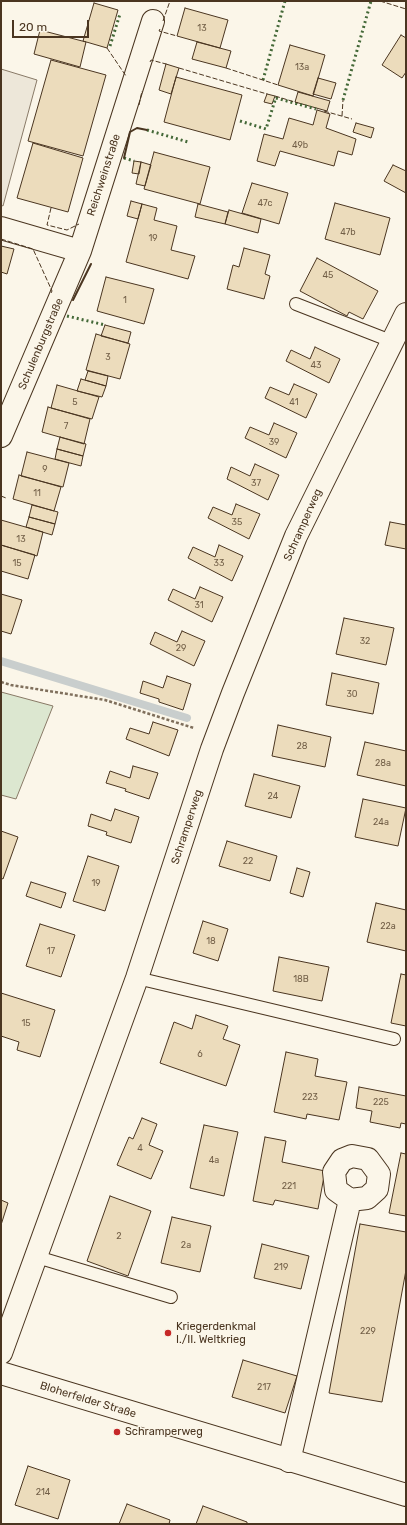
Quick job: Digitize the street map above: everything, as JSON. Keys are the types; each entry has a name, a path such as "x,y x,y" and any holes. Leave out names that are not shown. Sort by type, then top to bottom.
{"street":[{"name":"Reichweinstraße","path":"80,251 153,21"},
{"path":"1,228 80,251"},
{"name":"Schulenburgstraße","path":"1,436 80,251"},
{"name":"Schramperweg","path":"1,1353 137,978 217,736 296,536 391,341 406,314"},
{"path":"289,1461 350,1200"},
{"name":"Bloherfelder Straße","path":"1,1373 406,1495"}],"lane":[{"path":"296,304 391,341"},
{"path":"137,978 394,1040"},
{"path":"37,1257 171,1297"}],"path":[{"path":"1,682 11,685 105,700 217,736"}],"green space":[{"path":"1,692 53,706 16,799 1,795"}],"shaded area":[{"path":"1,69 37,80 3,206 1,205"}],"building":[{"path":"94,3 118,10 107,48 83,41"},
{"path":"185,8 228,20 220,48 177,36"},
{"path":"40,30 86,42 80,67 34,54"},
{"path":"401,35 406,38 406,72 402,78 382,65"},
{"path":"197,42 231,51 226,68 192,59"},
{"path":"290,45 325,55 313,96 278,85"},
{"path":"51,60 106,75 83,156 28,141"},
{"path":"166,64 179,68 171,94 159,90"},
{"path":"176,77 242,95 230,140 164,122"},
{"path":"318,78 336,83 331,99 313,94"},
{"path":"298,92 330,101 327,111 295,102"},
{"path":"267,94 275,96 272,104 264,102"},
{"path":"317,110 330,114 326,128 356,139 352,155 338,151 334,166 280,151 275,166 257,161 264,134 283,139 289,118 313,125"},
{"path":"356,123 374,128 371,138 353,132"},
{"path":"33,143 83,158 68,212 17,198"},
{"path":"154,152 210,167 200,204 144,189"},
{"path":"134,161 141,162 139,174 132,173"},
{"path":"141,162 151,165 145,186 136,184"},
{"path":"393,165 406,171 406,193 384,181"},
{"path":"252,183 288,193 279,224 242,213"},
{"path":"131,201 142,204 138,219 127,216"},
{"path":"335,203 390,218 380,255 325,239"},
{"path":"142,204 157,208 154,220 177,226 171,250 195,256 188,279 126,262"},
{"path":"198,204 228,212 225,224 195,217"},
{"path":"229,210 261,219 258,233 225,224"},
{"path":"1,246 14,249 7,274 1,272"},
{"path":"244,248 270,255 265,274 270,276 264,299 227,289 233,265 239,267"},
{"path":"317,258 378,291 363,319 349,312 347,316 300,291"},
{"path":"106,277 154,289 144,324 97,311"},
{"path":"105,325 131,332 128,343 101,336"},
{"path":"96,334 130,344 120,379 86,370"},
{"path":"315,347 340,359 329,383 286,361 291,350 310,359"},
{"path":"88,371 108,376 106,386 85,380"},
{"path":"81,379 106,386 102,397 77,391"},
{"path":"294,384 317,394 306,418 265,398 270,387 289,395"},
{"path":"57,385 99,397 92,419 51,408"},
{"path":"48,407 90,419 84,444 42,432"},
{"path":"274,423 297,433 286,458 245,438 250,427 269,435"},
{"path":"60,437 86,444 83,456 57,449"},
{"path":"57,449 83,456 81,466 55,459"},
{"path":"27,452 69,463 63,487 21,476"},
{"path":"255,464 279,475 268,500 227,479 231,467 250,476"},
{"path":"19,475 61,487 54,511 13,499"},
{"path":"236,504 260,514 249,539 208,518 213,507 232,515"},
{"path":"32,505 58,512 55,524 29,517"},
{"path":"29,517 55,524 52,535 26,527"},
{"path":"1,520 43,532 37,556 1,545"},
{"path":"390,522 406,525 406,549 385,545"},
{"path":"1,545 35,555 28,579 1,571"},
{"path":"219,545 243,556 232,581 188,558 193,547 215,557"},
{"path":"200,587 223,597 212,622 168,600 173,589 195,599"},
{"path":"1,594 22,600 11,634 1,631"},
{"path":"344,618 394,628 386,665 336,654"},
{"path":"182,631 205,641 194,666 150,644 155,632 177,642"},
{"path":"332,673 379,683 373,714 326,705"},
{"path":"167,676 191,684 183,710 159,702 159,699 140,693 143,681 163,688"},
{"path":"153,722 178,730 169,756 126,739 130,728 149,734"},
{"path":"278,725 331,737 325,767 272,756"},
{"path":"365,742 406,751 406,786 357,775"},
{"path":"133,766 158,773 149,799 125,791 126,789 106,783 110,771 130,778"},
{"path":"254,774 300,786 291,818 245,806"},
{"path":"363,799 406,808 398,846 355,837"},
{"path":"115,809 139,817 131,843 106,835 107,832 88,826 91,814 111,821"},
{"path":"1,831 18,837 3,879 1,878"},
{"path":"227,841 277,856 270,881 219,866"},
{"path":"88,856 119,866 105,911 73,901"},
{"path":"297,868 310,872 303,897 290,893"},
{"path":"31,882 66,893 61,908 26,896"},
{"path":"376,903 406,910 406,951 367,942"},
{"path":"203,921 228,929 218,961 193,953"},
{"path":"40,924 75,935 61,977 26,966"},
{"path":"279,957 329,967 322,1001 273,991"},
{"path":"401,974 406,975 406,1026 391,1023"},
{"path":"1,993 55,1010 40,1057 17,1050 19,1042 1,1036"},
{"path":"196,1015 228,1026 223,1039 240,1045 226,1086 160,1063 174,1022 192,1029"},
{"path":"286,1052 318,1059 315,1076 347,1082 339,1120 307,1114 306,1119 274,1112"},
{"path":"359,1087 406,1096 406,1124 401,1123 400,1128 370,1122 372,1111 356,1108"},
{"path":"142,1118 157,1124 149,1145 163,1151 151,1179 117,1165 129,1137 133,1139"},
{"path":"204,1125 238,1132 224,1196 190,1188"},
{"path":"265,1137 286,1141 282,1162 325,1171 318,1209 275,1200 273,1205 253,1201"},
{"path":"401,1153 406,1154 406,1216 389,1213"},
{"path":"110,1196 151,1211 128,1276 87,1261"},
{"path":"1,1200 8,1203 1,1225"},
{"path":"172,1217 211,1226 200,1272 161,1263"},
{"path":"360,1224 406,1232 406,1270 382,1402 329,1393"},
{"path":"262,1244 309,1256 301,1289 254,1278"},
{"path":"243,1360 297,1376 285,1413 232,1397"},
{"path":"28,1466 70,1480 58,1519 15,1505"},
{"path":"127,1504 170,1520 169,1524 119,1524"},
{"path":"203,1506 247,1522 247,1524 196,1524"}],"waterway":[{"path":"1,661 187,718"}],"hedge":[{"path":"263,80 285,1"},
{"path":"343,100 371,1"},
{"path":"110,46 120,14"},
{"path":"240,121 266,129 276,97"},
{"path":"276,98 316,109"},
{"path":"147,130 188,142"},
{"path":"124,158 134,161"},
{"path":"67,316 105,325"}],"fence":[{"path":"163,21 170,1"},
{"path":"380,1 406,9"},
{"path":"160,29 159,31 177,36"},
{"path":"107,48 126,76"},
{"path":"150,62 151,60 166,64"},
{"path":"179,68 267,94"},
{"path":"226,68 278,85"},
{"path":"139,105 142,91"},
{"path":"275,96 298,103"},
{"path":"342,116 343,100"},
{"path":"324,111 352,119"},
{"path":"51,208 47,225 67,230 79,224"},
{"path":"1,239 33,249 52,291 51,293"},
{"path":"1,496 6,498"}],"wall":[{"path":"124,158 130,132 137,128 147,130"},
{"path":"73,300 91,264"}],"place":[{"name":"Kriegerdenkmal I./II. Weltkrieg","path":"168,1333"},
{"name":"Schramperweg","path":"117,1432"}]}
